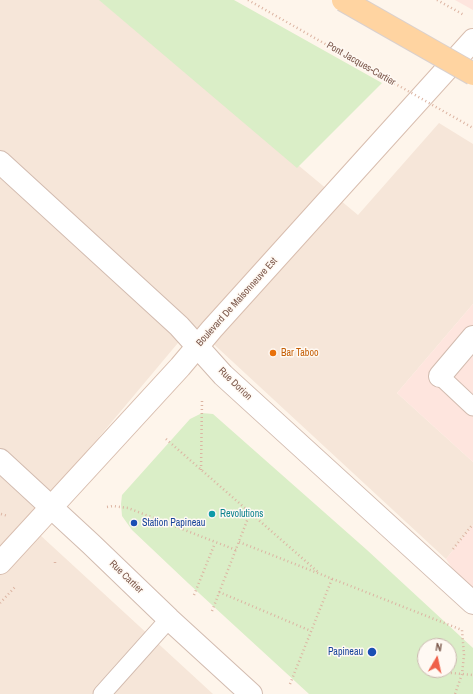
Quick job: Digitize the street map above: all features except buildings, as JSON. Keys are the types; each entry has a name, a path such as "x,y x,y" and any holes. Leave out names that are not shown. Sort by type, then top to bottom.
{"main road":[{"path":"343,0 473,74"}],"street":[{"name":"Boulevard De Maisonneuve Est","path":"0,563 198,347 212,329 473,40"},
{"name":"Rue Dorion","path":"0,162 179,326 223,375 473,603"},
{"path":"440,376 473,337"},
{"name":"Rue Cartier","path":"0,460 92,544 169,619 251,694"}],"lane":[{"path":"440,376 473,407"},
{"path":"102,694 169,619"}],"path":[{"name":"Pont Jacques-Cartier","path":"248,0 473,128"},
{"path":"437,0 467,17"},
{"path":"201,470 202,401"},
{"path":"166,439 320,574"},
{"path":"107,507 113,506 128,508 236,550"},
{"path":"212,611 250,513"},
{"path":"1,514 8,516"},
{"path":"453,550 473,524"},
{"path":"239,542 462,630 464,655 462,674 456,694"},
{"path":"194,595 216,543"},
{"path":"54,563 55,559"},
{"path":"290,684 332,579"},
{"path":"219,592 311,631"},
{"path":"457,674 473,675"}],"shaded area":[{"path":"0,0 100,0 358,215 439,123 473,144 473,304 397,393 473,462 473,525 446,559 193,325 27,523 213,694 0,694"},
{"path":"455,0 473,0 473,10"},
{"path":"473,304 473,462 397,393"},
{"path":"473,525 473,600 446,559"}],"green space":[{"path":"99,0 234,0 382,83 297,168"},
{"path":"202,413 213,414 367,550 473,648 473,694 309,694 132,530 122,516 122,495 190,419"}],"place":[{"name":"Bar Taboo","path":"273,353"},
{"name":"Revolutions","path":"212,514"},
{"name":"Station Papineau","path":"134,523"},
{"name":"Papineau","path":"372,652"}]}
